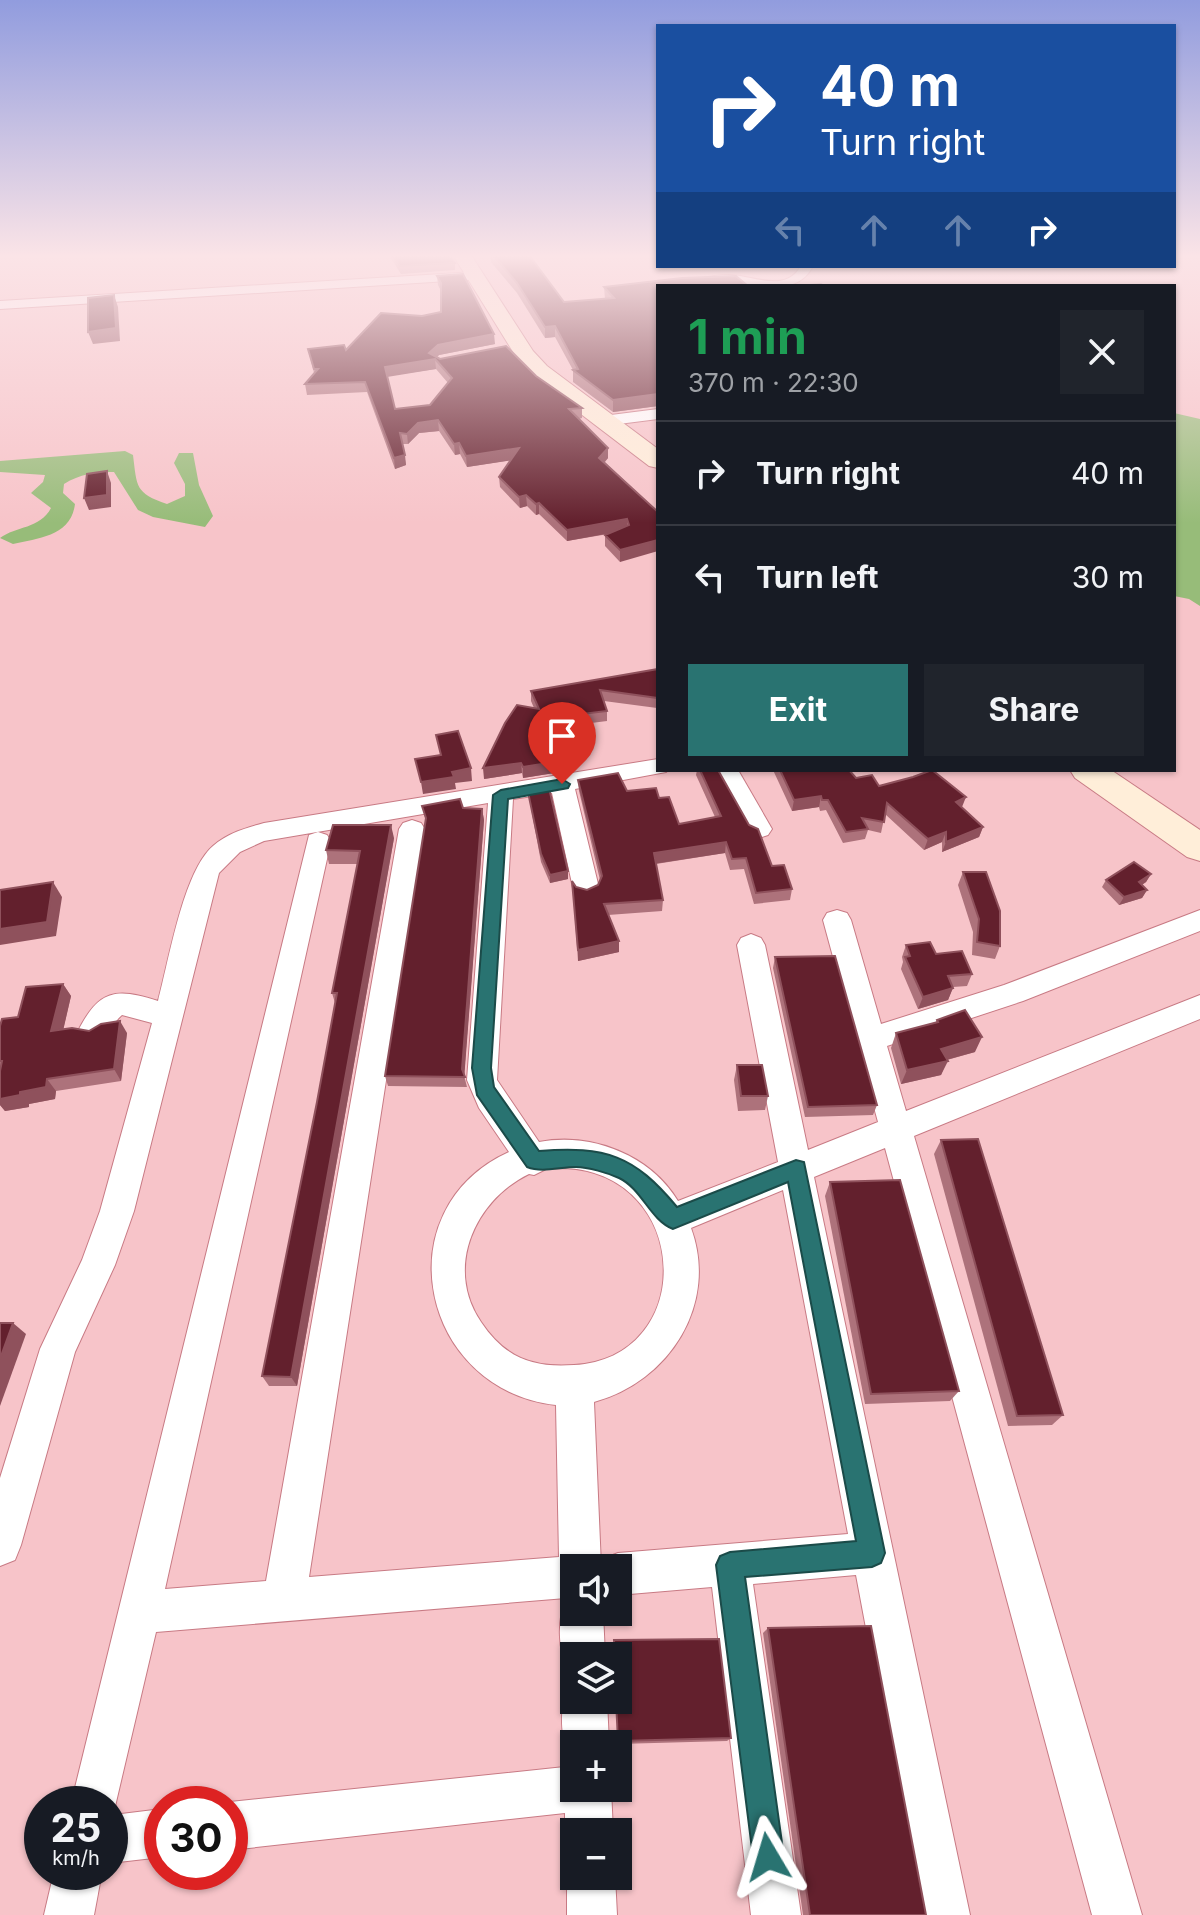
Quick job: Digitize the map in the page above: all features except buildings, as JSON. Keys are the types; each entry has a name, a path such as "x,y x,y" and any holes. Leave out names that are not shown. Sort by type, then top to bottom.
{"main road":[{"path":"511,344 549,380 656,460"},
{"path":"1090,772 1200,848"}],"street":[{"path":"603,421 656,414"},
{"path":"0,1545 58,1349 98,1265 117,1211 206,872 225,848 264,832 656,767"},
{"path":"727,772 759,829"},
{"path":"562,784 586,888"},
{"path":"501,795 482,1080 490,1099 534,1161"},
{"path":"284,1600 412,829"},
{"path":"98,1786 318,841"},
{"path":"837,920 1117,1915"},
{"path":"872,1039 1013,993 1200,920"},
{"path":"751,945 945,1915"},
{"path":"93,1031 103,1011 111,1004 121,1003 168,1016"},
{"path":"673,1219 1200,1007"},
{"path":"580,1157 625,1170 644,1183 673,1219 682,1241 683,1288 676,1311 664,1333 647,1352 625,1368 600,1379 574,1384 547,1383 521,1377 497,1365 477,1349 461,1330 450,1307 445,1284 448,1248 460,1215 492,1180 534,1161 580,1157"},
{"path":"574,1384 580,1554"},
{"path":"632,1573 872,1553"},
{"path":"730,1565 776,1915"},
{"path":"138,1612 560,1578"},
{"path":"248,1824 560,1791"},
{"path":"69,1915 74,1890"},
{"path":"591,1890 592,1915"}],"green space":[{"path":"1176,413 1200,419 1200,606 1189,599 1176,596"},
{"path":"125,451 133,455 137,482 143,492 167,504 185,496 185,484 174,463 179,453 193,453 199,485 213,516 205,527 153,517 138,510 114,472 107,472 82,476 64,484 63,493 75,504 67,523 52,534 13,544 0,538 41,520 51,508 31,493 43,482 45,475 0,472 0,461"}],"route":[{"path":"562,784 501,795 482,1068 484,1089 534,1161 580,1157 625,1170 660,1199 673,1219 796,1169 872,1553 730,1565 768,1857"}]}
